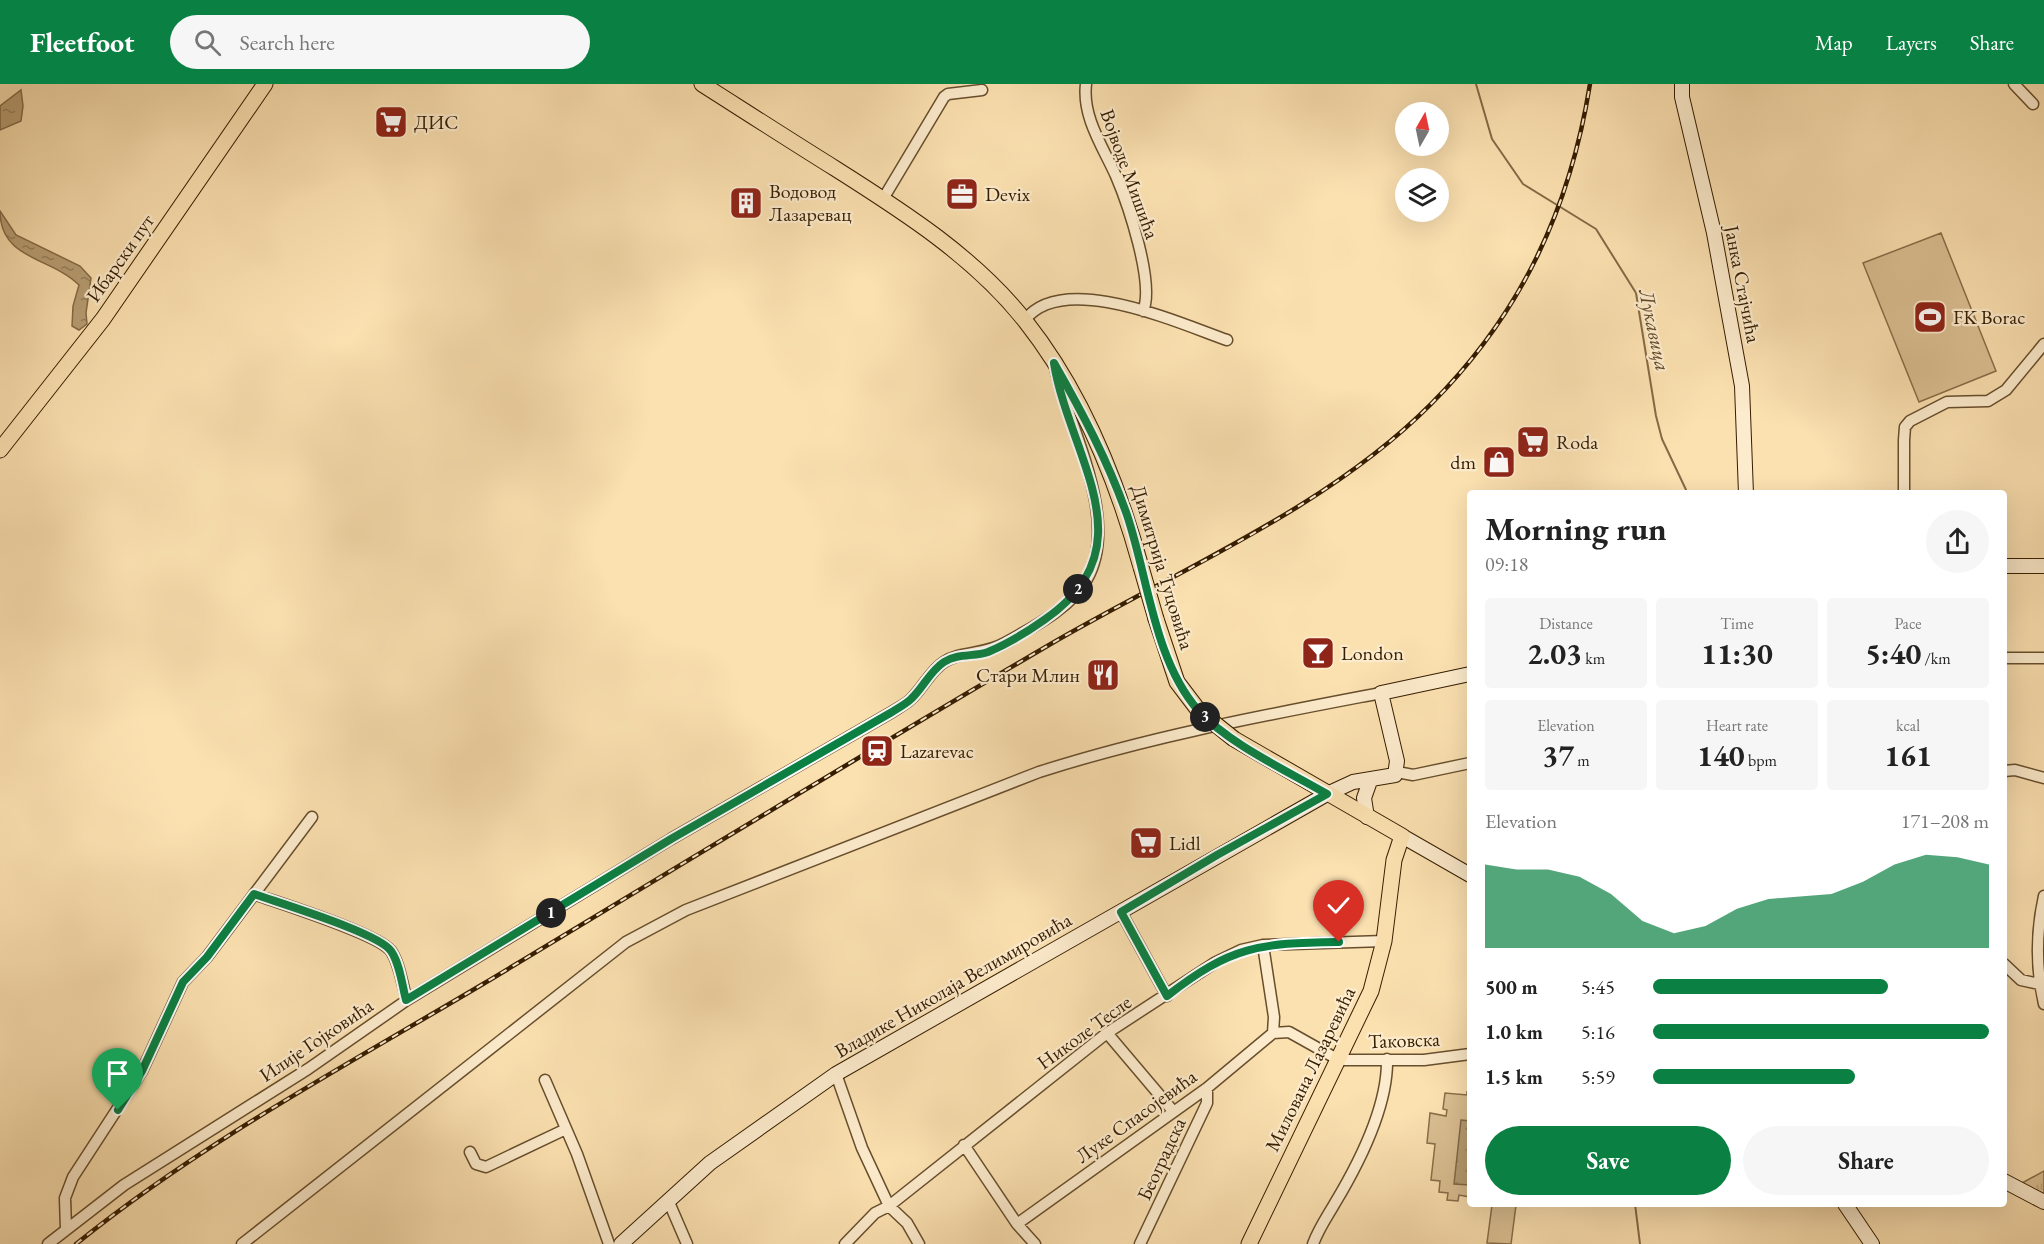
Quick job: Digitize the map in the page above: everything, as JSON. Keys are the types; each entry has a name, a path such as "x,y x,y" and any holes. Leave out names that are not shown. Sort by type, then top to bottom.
{"main road":[{"name":"Ибарски пут","path":"0,450 81,347 159,239 265,84"},
{"name":"Димитрија Туцовића","path":"702,84 883,199 949,247 1024,320 1054,363 1108,464 1128,517 1156,620 1177,682 1199,711 1234,739 1402,836"},
{"name":"Милована Лазаревића","path":"1250,1244 1371,991 1384,941 1394,860 1402,836"}],"street":[{"name":"Војводе Мишића","path":"1086,84 1087,114 1117,179 1145,275 1148,293 1143,311"},
{"name":"Јанка Стајчића","path":"1682,84 1682,97 1714,233 1742,386 1746,490"},
{"path":"2014,84 2033,104"},
{"path":"883,199 944,97 948,94 982,90"},
{"path":"1024,320 1040,307 1059,301 1117,303 1227,340"},
{"path":"1904,490 1905,427 1910,421 1947,402 1988,401 2006,390 2044,344"},
{"name":"Илије Гојковића","path":"48,1244 124,1185 308,1069 406,1000 671,839 892,712 910,700 941,663 951,658 986,653 1044,620 1069,599 1086,581 1095,561 1099,540 1089,478 1054,363"},
{"path":"2007,566 2044,566"},
{"path":"2007,658 2044,658"},
{"path":"242,1244 626,942 686,910 1039,772 1091,755 1155,739 1467,675"},
{"path":"1381,693 1397,761 1397,772 1413,775 1467,764"},
{"name":"Владике Николаја Велимировића","path":"621,1244 710,1163 836,1074 1327,794 1350,792 1390,777 1397,772"},
{"path":"2007,773 2044,778"},
{"path":"1367,817 1364,798 1372,782"},
{"path":"66,1230 64,1198 73,1177 142,1071 183,982 207,957 312,817"},
{"name":"Димитрија Туцовића","path":"1402,836 1467,873"},
{"path":"254,894 359,933 386,946 392,953 406,1000"},
{"path":"2044,896 2038,934 2039,984 2044,1004"},
{"path":"1121,912 1167,996"},
{"name":"Николе Тесле","path":"845,1244 875,1212 889,1206 1107,1033 1167,996 1197,972 1241,950 1263,945 1384,941"},
{"path":"1263,945 1274,1017 1273,1033 1289,1032 1339,1060"},
{"path":"2007,967 2021,980 2039,984"},
{"path":"1107,1033 1173,1111"},
{"name":"Луке Спасојевића","path":"1017,1224 1207,1088 1273,1033"},
{"name":"Таковска","path":"1339,1060 1424,1060 1467,1054"},
{"path":"1313,1244 1322,1221 1336,1202 1377,1118 1384,1096 1387,1059"},
{"path":"836,1074 862,1148 889,1206 907,1223 919,1244"},
{"path":"545,1080 609,1244"},
{"name":"Београдска","path":"1140,1244 1207,1103 1207,1088"},
{"path":"1195,1095 1202,1096 1207,1103"},
{"path":"470,1152 476,1164 486,1167 566,1129"},
{"path":"964,1145 1017,1224 1035,1244"},
{"path":"2007,1183 2044,1202"},
{"path":"668,1200 687,1244"},
{"path":"1847,1207 1872,1244"}],"green space":[{"name":"FK Borac","path":"1941,233 1996,371 1919,402 1863,263"},
{"path":"1445,1093 1467,1095 1467,1196 1459,1195 1458,1201 1447,1200 1448,1193 1439,1192 1440,1181 1431,1180 1435,1144 1427,1143 1430,1113 1446,1116 1447,1110 1443,1109"},
{"path":"2044,1171 2044,1194 2022,1183"},
{"path":"1492,1207 1516,1207 1511,1244 1487,1243"}],"water":[{"path":"21,90 23,106 21,121 0,130 0,106"},
{"path":"0,211 16,235 80,266 91,278 86,313 87,324 79,330 72,326 73,306 79,285 68,276 18,249 8,239 2,227"},
{"path":"1461,1120 1467,1121 1467,1185 1454,1184"}],"waterway":[{"name":"Лукавица","path":"1476,84 1492,139 1523,184 1596,229 1636,293 1656,416 1662,439 1686,490"},
{"name":"Лукавица","path":"1635,1207 1640,1244"}],"railway":[{"path":"76,1244 173,1172 275,1107 1049,645 1298,507 1390,441 1431,404 1463,370 1491,334 1516,296 1555,216 1581,130 1590,84"}],"place":[{"name":"ДИС","path":"391,122"},
{"name":"Devix","path":"962,194"},
{"name":"Водовод Лазаревац","path":"746,203"},
{"name":"FK Borac","path":"1930,317"},
{"name":"Roda","path":"1533,442"},
{"name":"dm","path":"1499,462"},
{"name":"London","path":"1318,653"},
{"name":"Стари Млин","path":"1103,675"},
{"name":"Lazarevac","path":"877,751"},
{"name":"Lidl","path":"1146,843"}],"route":[{"path":"118,1110 142,1071 183,982 207,957 254,894 380,941 392,953 406,1000 441,981 671,839 892,712 910,700 941,663 951,658 986,653 1044,620 1086,581 1095,561 1099,540 1089,478 1054,363 1108,464 1128,517 1177,682 1199,711 1219,729 1327,794 1121,912 1167,996 1197,972 1241,950 1263,945 1339,942"}]}
